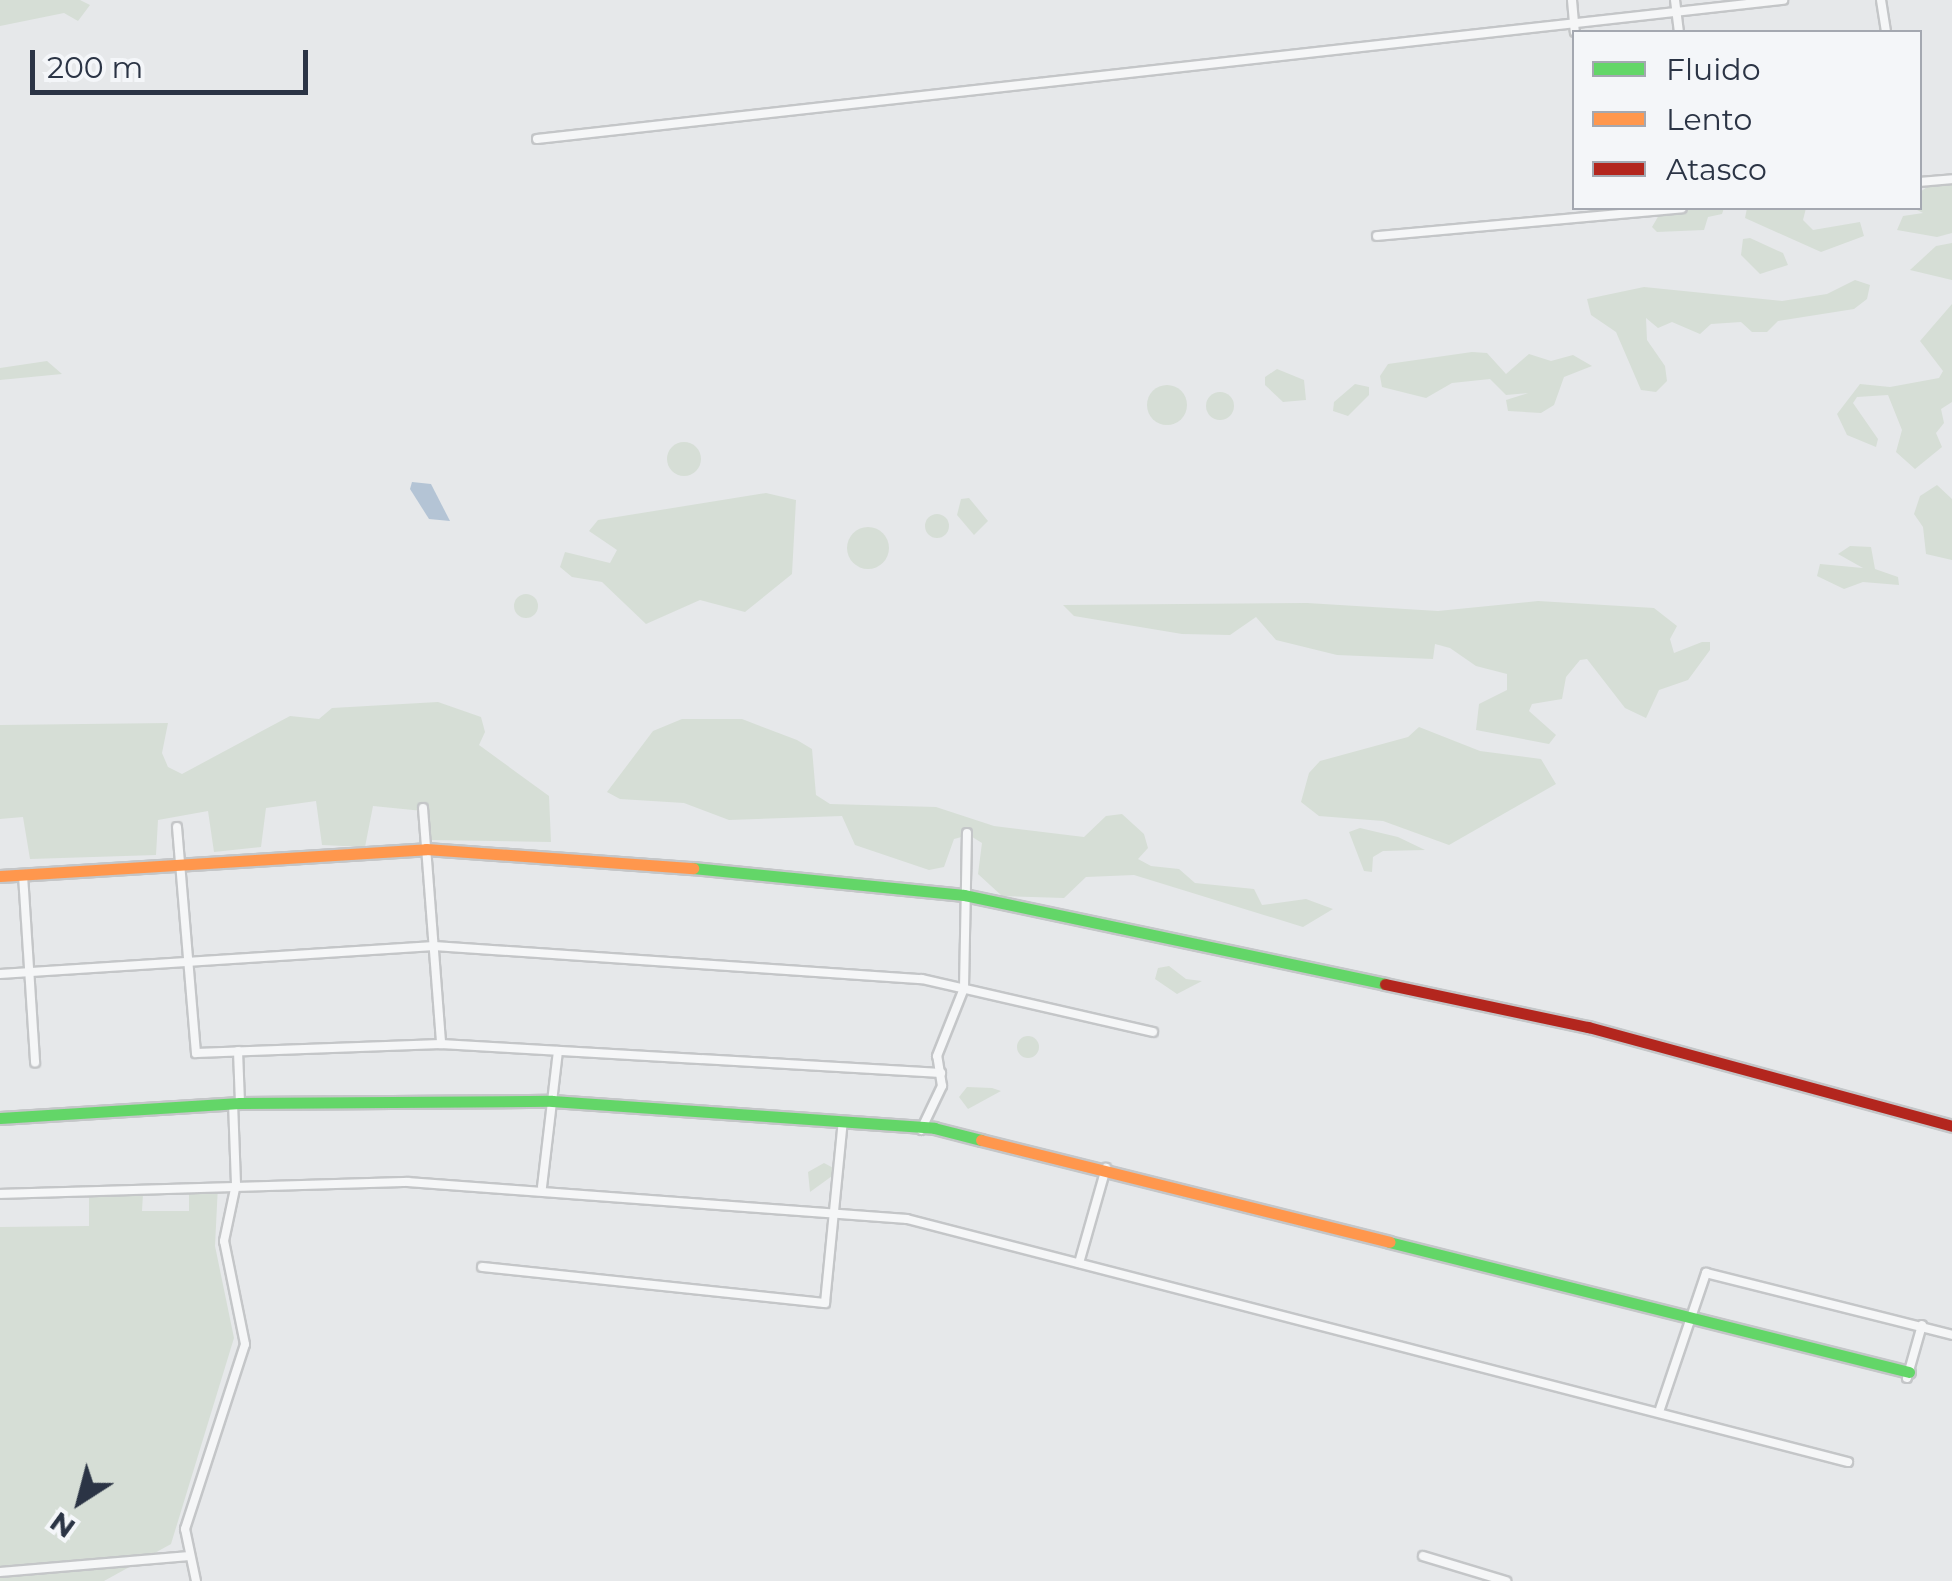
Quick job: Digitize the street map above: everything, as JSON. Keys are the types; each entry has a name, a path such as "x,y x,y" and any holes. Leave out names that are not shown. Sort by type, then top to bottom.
{"street":[{"path":"1572,0 1575,27"},
{"path":"1675,0 1679,30"},
{"path":"537,138 1575,27 1783,0"},
{"path":"1881,0 1886,30"},
{"path":"1922,182 1952,179"},
{"path":"1377,236 1638,210"},
{"path":"423,808 441,1044"},
{"path":"178,827 196,1053 441,1044 941,1073"},
{"path":"925,1131 941,1073 936,1056 964,988 966,833"},
{"path":"0,876 426,849 616,860 964,895 1588,1027 1952,1126"},
{"path":"23,874 35,1063"},
{"path":"0,974 434,946 903,978 964,988 1153,1032"},
{"path":"196,1581 185,1530 246,1344 224,1241 236,1184 238,1051"},
{"path":"542,1187 558,1051"},
{"path":"0,1118 236,1104 552,1101 843,1121 992,1139 1908,1375 1922,1325"},
{"path":"482,1268 825,1303 837,1213 843,1121"},
{"path":"1079,1263 1105,1171"},
{"path":"0,1194 236,1184 542,1187 837,1213 966,1229 1079,1263 1660,1409 1848,1462"},
{"path":"1660,1409 1706,1273 1952,1334"},
{"path":"0,1572 189,1556"},
{"path":"1423,1556 1506,1581"}],"shaded area":[{"path":"0,0 80,0 90,5 78,21 64,13 0,26"},
{"path":"1952,174 1952,233 1937,237 1897,230 1903,216 1923,213 1917,210 1922,210 1922,191"},
{"path":"1723,210 1722,214 1708,217 1704,230 1657,232 1652,227 1659,215"},
{"path":"1747,210 1806,210 1803,220 1813,230 1860,222 1864,236 1821,252 1745,218"},
{"path":"1750,238 1783,253 1788,265 1760,274 1741,255 1743,239"},
{"path":"1952,243 1952,280 1910,270 1936,246"},
{"path":"1855,280 1870,285 1867,299 1854,309 1778,321 1767,332 1752,332 1741,322 1711,324 1700,334 1672,322 1658,328 1646,318 1647,340 1665,366 1667,381 1656,392 1641,390 1616,332 1591,315 1587,299 1644,287 1782,301 1827,294"},
{"path":"1952,304 1952,402 1941,409 1944,423 1936,433 1942,447 1915,469 1896,452 1902,430 1888,395 1857,397 1853,403 1878,439 1876,447 1847,435 1837,414 1860,384 1890,387 1939,378 1943,371 1920,341"},
{"path":"1487,353 1506,374 1529,354 1551,361 1573,355 1592,366 1564,377 1554,405 1541,413 1508,411 1506,400 1528,393 1506,395 1490,379 1452,383 1426,398 1382,387 1380,376 1388,364"},
{"path":"47,361 62,374 0,380 0,368"},
{"path":"1277,369 1304,380 1306,400 1283,402 1265,385 1265,377"},
{"path":"1355,384 1369,387 1369,395 1348,416 1333,411 1334,402"},
{"path":"1167,385 1181,391 1187,405 1181,419 1167,425 1153,419 1147,405 1153,391"},
{"path":"1220,392 1230,396 1234,406 1230,416 1220,420 1210,416 1206,406 1210,396"},
{"path":"684,442 696,447 701,459 696,471 684,476 672,471 667,459 672,447"},
{"path":"1937,485 1952,499 1952,560 1926,554 1923,527 1914,514 1920,496"},
{"path":"766,493 796,500 792,574 745,612 700,600 646,624 602,582 572,577 560,567 565,552 610,563 617,550 589,531 598,520"},
{"path":"969,498 988,521 974,535 957,515 961,499"},
{"path":"937,514 946,517 946,535 937,538 928,535 925,526 928,517"},
{"path":"868,527 883,533 889,548 883,563 868,569 853,563 847,548 853,533"},
{"path":"1850,546 1871,547 1875,569 1898,577 1899,585 1863,582 1844,589 1817,576 1820,564 1863,568 1838,554"},
{"path":"526,594 538,606 526,618 514,606"},
{"path":"1538,601 1654,608 1677,626 1670,639 1674,653 1702,642 1710,642 1710,650 1688,680 1659,690 1646,718 1625,708 1587,659 1580,660 1566,677 1562,699 1532,704 1529,711 1556,735 1549,744 1476,730 1479,704 1507,690 1507,674 1476,666 1450,648 1435,644 1433,659 1337,655 1276,640 1256,617 1230,635 1182,634 1074,616 1063,605 1307,603 1438,611"},
{"path":"438,702 481,717 485,732 479,745 549,796 551,842 428,840 423,811 373,806 365,847 322,845 316,801 266,808 261,847 214,852 208,811 158,820 156,855 30,859 23,817 0,819 0,725 168,723 162,753 168,767 182,774 290,716 319,719 332,708"},
{"path":"682,719 742,719 797,740 812,749 816,795 830,804 936,807 994,826 1084,837 1106,816 1122,814 1144,834 1148,848 1138,859 1151,866 1179,869 1195,883 1254,889 1262,905 1306,899 1333,909 1303,927 1134,875 1086,877 1064,898 1002,896 978,874 982,843 969,835 954,839 944,867 929,870 855,845 842,816 729,820 684,803 620,799 607,792 653,731"},
{"path":"1419,727 1480,751 1541,759 1556,784 1449,845 1383,821 1319,816 1301,802 1309,773 1320,761 1408,737"},
{"path":"1360,828 1398,837 1425,850 1383,851 1373,857 1372,872 1364,871 1349,832"},
{"path":"1169,966 1186,979 1202,981 1177,994 1155,979 1158,968"},
{"path":"1024,1036 1032,1036 1039,1047 1032,1058 1024,1058 1017,1051 1017,1043"},
{"path":"967,1087 1001,1091 968,1109 959,1097"},
{"path":"824,1163 839,1171 810,1192 808,1172"},
{"path":"218,1185 215,1246 234,1338 171,1544 104,1581 0,1581 0,1227 89,1226 89,1196 143,1194 142,1211 189,1211 189,1190"}],"water":[{"path":"412,482 431,484 450,521 429,519 410,489"}],"traffic: fast":[{"path":"693,868 964,895 1385,984"},
{"path":"0,1118 240,1103 552,1101 934,1128 981,1140"},
{"path":"1389,1242 1909,1372"}],"traffic: slow":[{"path":"0,876 426,849 693,868"},
{"path":"981,1140 1389,1242"}],"traffic: jam":[{"path":"1385,984 1588,1027 1952,1126"}]}
